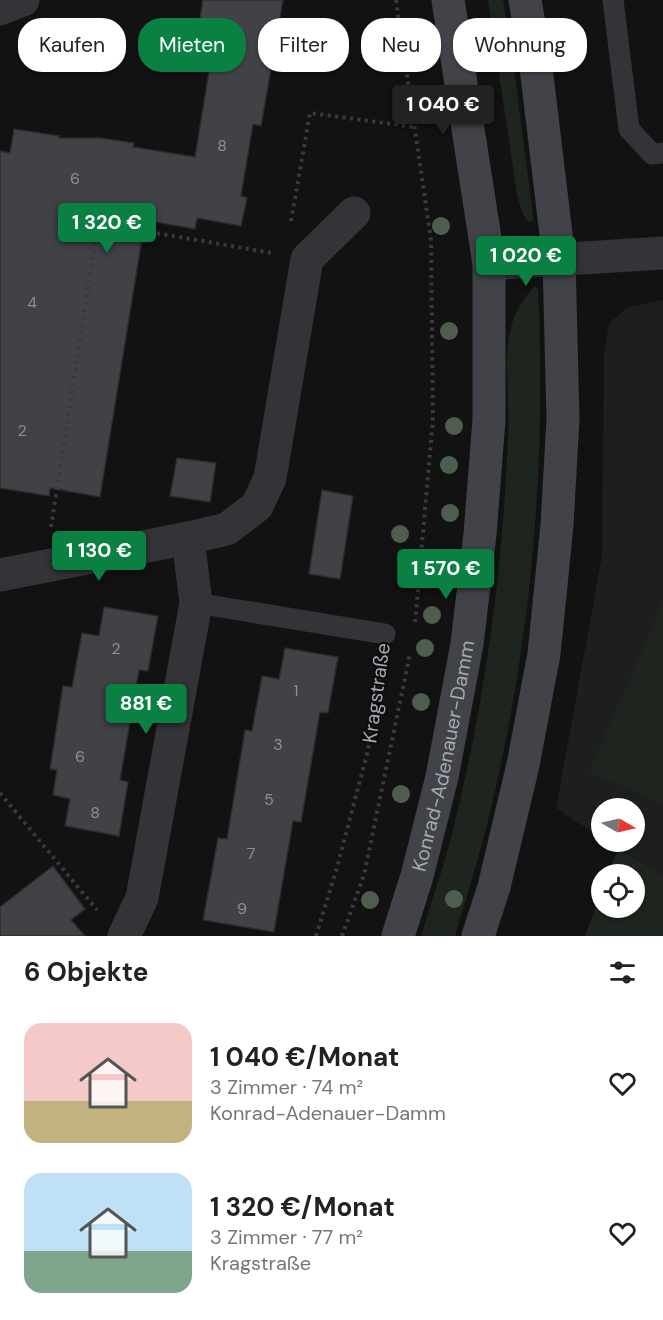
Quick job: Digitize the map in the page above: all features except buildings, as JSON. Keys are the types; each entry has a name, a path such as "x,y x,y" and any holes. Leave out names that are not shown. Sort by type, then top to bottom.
{"main road":[{"name":"Konrad-Adenauer-Damm","path":"398,936 417,876 442,777 467,644 480,534 489,420 489,264 448,0"},
{"path":"478,936 494,887 523,765 544,654 557,525 563,418 559,259 535,59 525,0"}],"street":[{"path":"0,9 22,0"},
{"path":"0,575 227,529 258,506 270,478 307,259 354,213"},
{"path":"489,264 663,252"},
{"path":"114,927 142,898 196,603 188,538"}],"lane":[{"path":"613,0 629,129 652,154 663,153"},
{"name":"Kragstraße","path":"196,603 385,634"}],"path":[{"path":"396,0 431,240 433,419 414,634"},
{"path":"291,222 310,113 414,127"},
{"path":"45,566 98,223 250,249"},
{"name":"Kragstraße","path":"316,936 338,864 368,750 385,634"},
{"path":"342,936 364,875 411,646"},
{"path":"0,793 114,927"}],"shaded area":[{"path":"488,0 503,0 506,18 491,18"},
{"path":"499,72 514,72 533,215 533,220 530,222 523,213 517,194"},
{"path":"534,287 538,289 540,351 538,475 528,599 520,660 488,821 455,936 421,936 449,845 480,701 495,604 504,507 508,430 508,341 516,313"},
{"path":"663,300 663,875 624,852 645,852 645,798 591,798 591,831 556,808 602,556 604,354 609,323 628,307"},
{"path":"663,602 663,804 589,772"},
{"path":"617,852 623,852 644,864 612,864"},
{"path":"645,865 663,875 663,936 585,936 592,918 645,918"}]}
